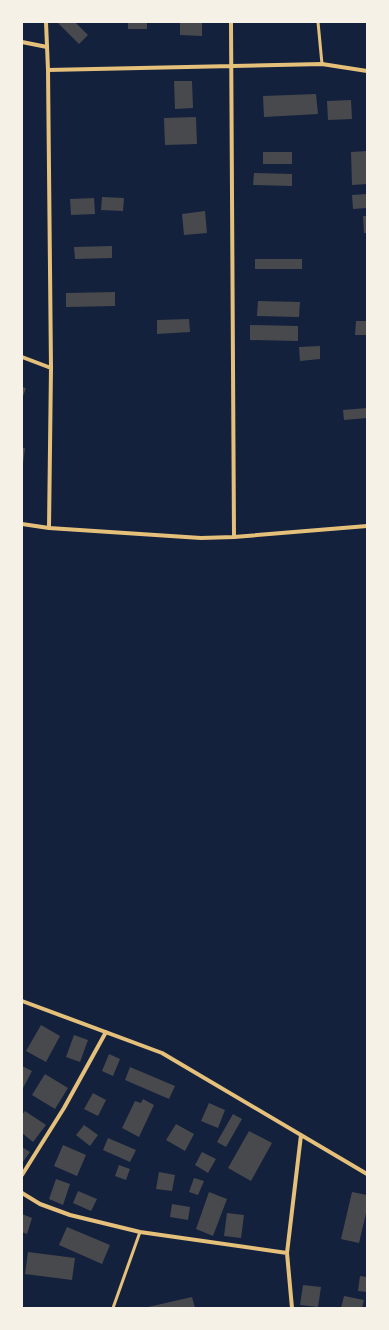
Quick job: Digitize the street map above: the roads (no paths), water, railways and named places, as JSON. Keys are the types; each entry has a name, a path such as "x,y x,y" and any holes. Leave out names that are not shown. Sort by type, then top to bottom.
{"street":[{"path":"46,22 48,70 51,368 49,528"},
{"path":"231,22 234,538"},
{"path":"22,42 47,47"},
{"path":"48,70 322,64 367,71"},
{"path":"22,357 51,368"},
{"path":"22,524 49,528 201,538 234,538 367,526"},
{"path":"22,1001 162,1053 367,1174"},
{"path":"22,1174 64,1108 106,1032"},
{"path":"292,1308 287,1253 301,1135"},
{"path":"22,1193 40,1204 70,1216 140,1232 287,1253"}],"lane":[{"path":"318,22 322,64"},
{"path":"113,1308 140,1232"}]}
